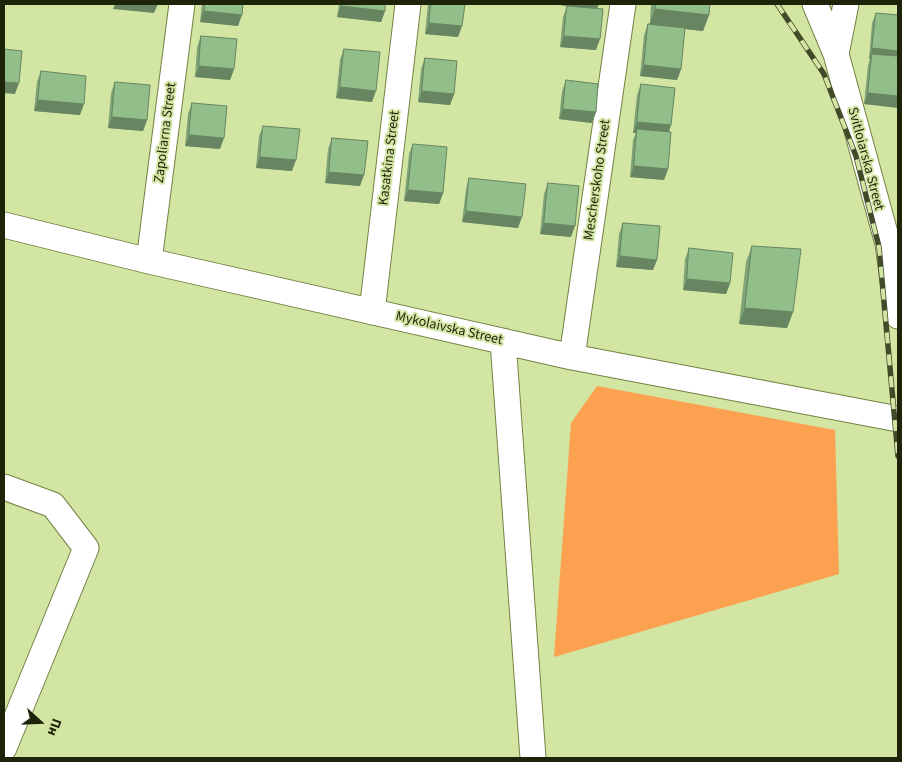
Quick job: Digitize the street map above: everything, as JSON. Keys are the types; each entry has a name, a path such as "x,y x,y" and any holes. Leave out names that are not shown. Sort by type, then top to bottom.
{"street":[{"name":"Zapoliarna Street","path":"149,261 182,4"},
{"name":"Kasatkina Street","path":"372,312 408,4"},
{"name":"Mescherskoho Street","path":"572,357 623,4"},
{"path":"815,4 836,54"},
{"name":"Svitloiarska Street","path":"846,4 836,54 888,244 898,316"},
{"name":"Mykolaivska Street","path":"4,225 149,261 572,357 898,419"},
{"path":"503,342 533,758"},
{"path":"4,487 53,504 86,548 4,748"}],"shaded area":[{"path":"597,386 835,430 839,574 554,657 571,423"}],"building":[{"path":"205,4 243,4 242,15 204,11"},
{"path":"342,4 385,4 385,11 341,6"},
{"path":"431,4 465,4 462,26 429,23"},
{"path":"656,4 710,4 709,15 655,9"},
{"path":"567,6 603,9 600,39 564,36"},
{"path":"876,13 898,15 898,51 872,48"},
{"path":"648,24 685,28 681,69 644,65"},
{"path":"201,36 237,39 234,69 199,66"},
{"path":"4,49 22,51 19,83 4,82"},
{"path":"344,49 380,52 376,91 340,87"},
{"path":"872,54 898,56 898,96 868,93"},
{"path":"425,58 457,61 454,94 422,91"},
{"path":"41,71 86,76 84,104 38,100"},
{"path":"566,80 598,84 596,112 563,109"},
{"path":"115,82 150,85 147,120 112,117"},
{"path":"641,84 675,88 671,125 637,122"},
{"path":"192,103 227,106 224,138 189,135"},
{"path":"263,126 300,129 296,160 260,157"},
{"path":"637,129 671,132 668,169 634,166"},
{"path":"332,138 368,141 364,175 329,172"},
{"path":"413,144 447,147 443,193 408,190"},
{"path":"469,178 526,184 522,217 466,211"},
{"path":"548,183 579,186 575,226 544,223"},
{"path":"623,223 660,226 657,260 620,256"},
{"path":"752,246 801,249 793,312 745,308"},
{"path":"689,248 733,253 730,283 687,279"}],"railway":[{"path":"777,4 824,74 856,156 879,247 898,456"}]}
